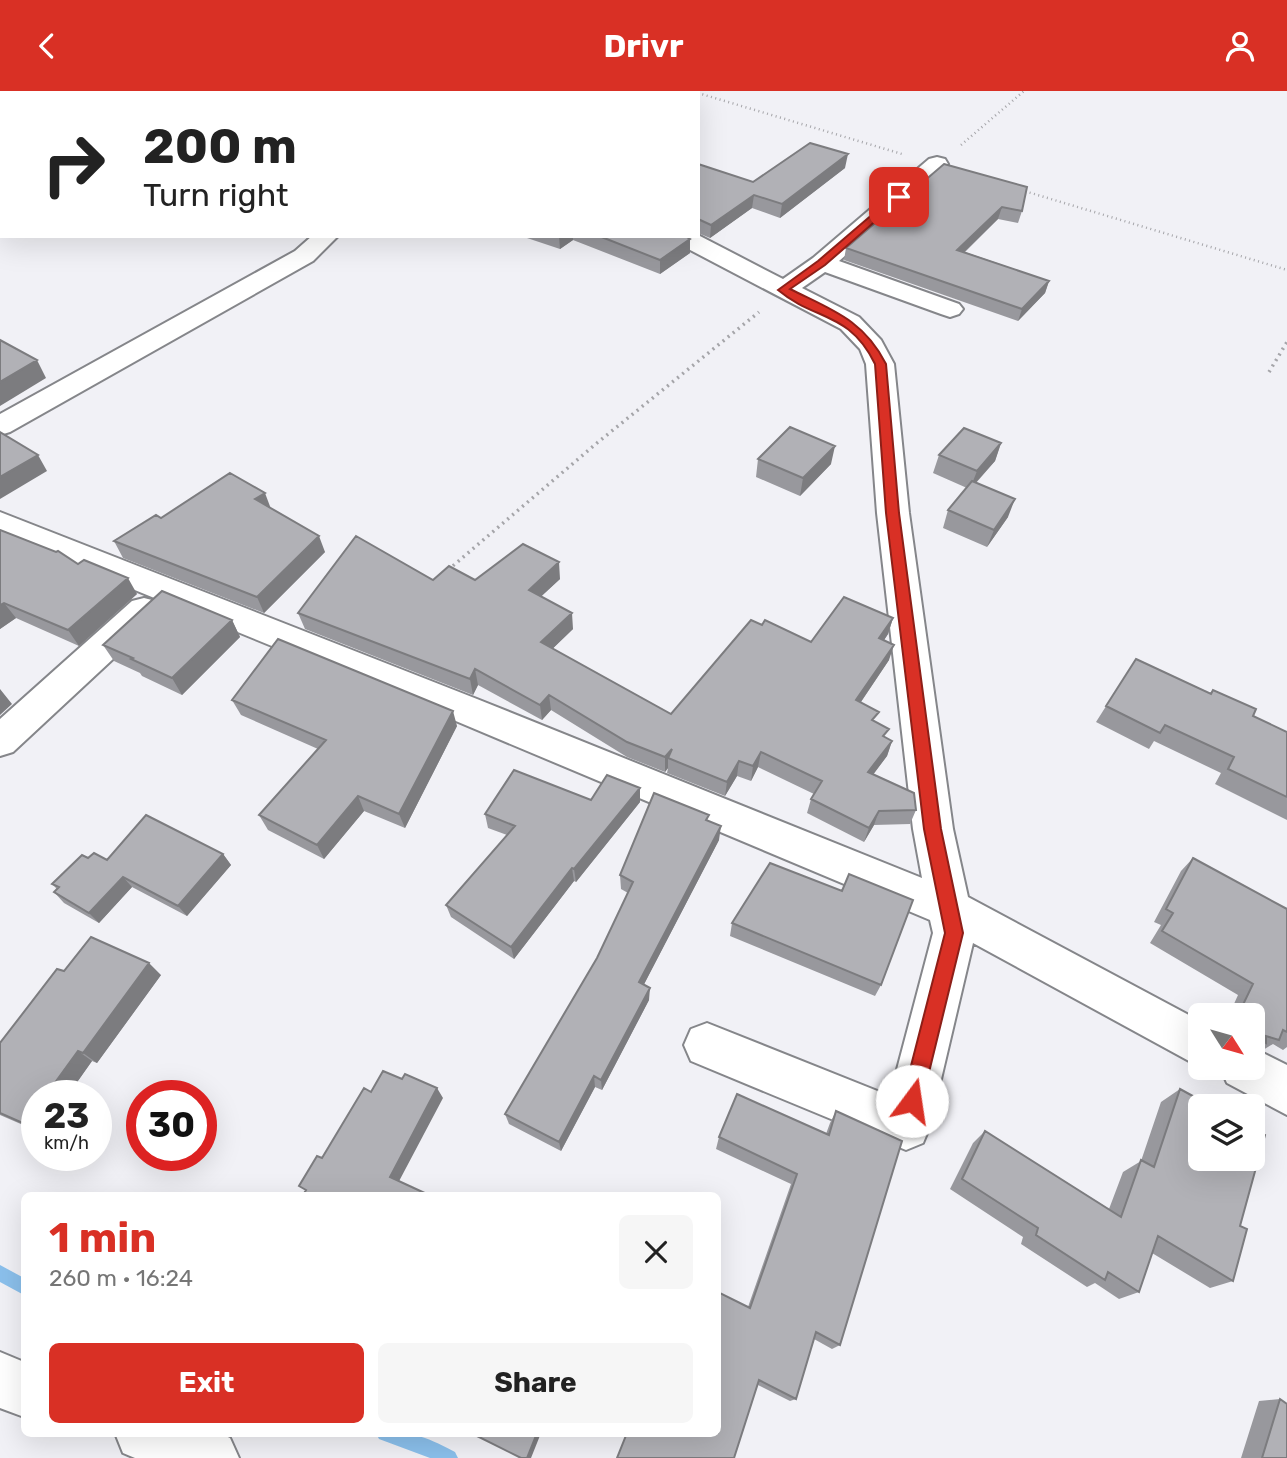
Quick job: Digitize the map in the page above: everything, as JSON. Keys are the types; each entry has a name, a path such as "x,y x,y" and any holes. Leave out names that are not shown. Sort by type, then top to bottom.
{"street":[{"path":"783,290 821,263 937,165"},
{"path":"0,426 304,256 324,238"},
{"path":"685,238 850,323 872,346 880,364 893,513 924,761 933,829 954,933 906,1126 707,1045"},
{"path":"821,263 950,309"},
{"path":"0,523 949,908 1188,1038"},
{"path":"0,741 166,590"},
{"path":"1265,1079 1287,1091"},
{"path":"0,1380 21,1388"},
{"path":"154,1437 210,1458"}],"path":[{"path":"700,94 937,165 1024,91"},
{"path":"1015,188 1287,270"},
{"path":"438,579 783,290"},
{"path":"1269,372 1287,342"}],"building":[{"path":"810,143 848,154 782,204 754,195 711,225 700,220 700,165 753,182"},
{"path":"944,164 1027,187 1022,211 1002,207 957,250 1049,281 1022,309 846,248"},
{"path":"604,238 690,239 660,260"},
{"path":"0,340 37,360 0,382"},
{"path":"790,427 835,446 803,478 758,459"},
{"path":"964,428 1001,443 977,471 939,455"},
{"path":"0,432 38,455 0,477"},
{"path":"230,473 265,493 255,499 319,536 257,597 114,541 156,515 161,518"},
{"path":"972,481 1015,499 994,530 948,510"},
{"path":"0,530 58,551 78,564 84,560 128,578 68,630 4,603 0,605"},
{"path":"356,536 433,580 449,566 475,580 523,544 559,562 529,590 572,613 541,642 671,714 751,620 762,625 765,620 811,642 844,597 893,618 879,638 894,645 856,700 879,712 872,720 889,729 883,736 892,741 868,772 914,793 916,810 879,811 869,828 811,799 822,781 761,752 753,766 739,761 727,782 668,758 672,749 665,757 627,742 549,695 540,705 475,669 470,679 298,613"},
{"path":"162,591 232,620 172,678 103,645"},
{"path":"278,639 453,711 399,814 358,796 317,845 259,815 326,740 232,700"},
{"path":"1136,659 1211,694 1213,690 1256,709 1253,716 1287,732 1287,797 1228,769 1234,757 1165,725 1160,733 1106,706"},
{"path":"514,770 591,800 607,775 640,788 574,869 572,868 511,947 446,905 515,826 485,814"},
{"path":"654,793 709,815 706,820 721,826 639,982 650,988 601,1080 594,1076 559,1142 505,1114 597,958 633,882 620,875"},
{"path":"146,815 223,854 178,906 123,877 89,913 54,892 59,887 52,884 82,855 88,858 94,853 107,860"},
{"path":"1193,858 1287,909 1287,1032 1283,1030 1279,1040 1266,1036 1265,1042 1265,1003 1244,1003 1253,984 1162,931 1173,913 1166,909"},
{"path":"770,863 842,891 849,874 913,900 881,985 732,923"},
{"path":"91,937 149,963 83,1053 78,1051 57,1080 21,1080 21,1122 0,1113 0,1043 57,969 64,971"},
{"path":"383,1071 402,1079 405,1074 437,1088 390,1177 422,1192 305,1192 306,1190 299,1186 317,1156 322,1158 364,1088 371,1092"},
{"path":"1180,1089 1189,1094 1188,1171 1255,1171 1240,1226 1247,1229 1233,1281 1158,1236 1139,1292 1108,1272 1105,1280 1036,1235 1038,1228 962,1179 985,1131 1121,1217 1141,1160 1154,1167"},
{"path":"737,1094 829,1135 836,1111 902,1141 840,1345 816,1332 796,1399 759,1380 734,1458 617,1458 625,1437 721,1437 721,1294 750,1308 797,1174 719,1137"},
{"path":"1280,1399 1287,1404 1287,1458 1262,1458"},
{"path":"479,1437 535,1437 527,1458 521,1458"}],"waterway":[{"path":"0,1273 21,1285"},
{"path":"398,1437 426,1446 449,1458"}],"route":[{"path":"899,197 821,263 783,290 850,323 872,346 880,364 893,513 933,829 954,933 912,1101"}]}
